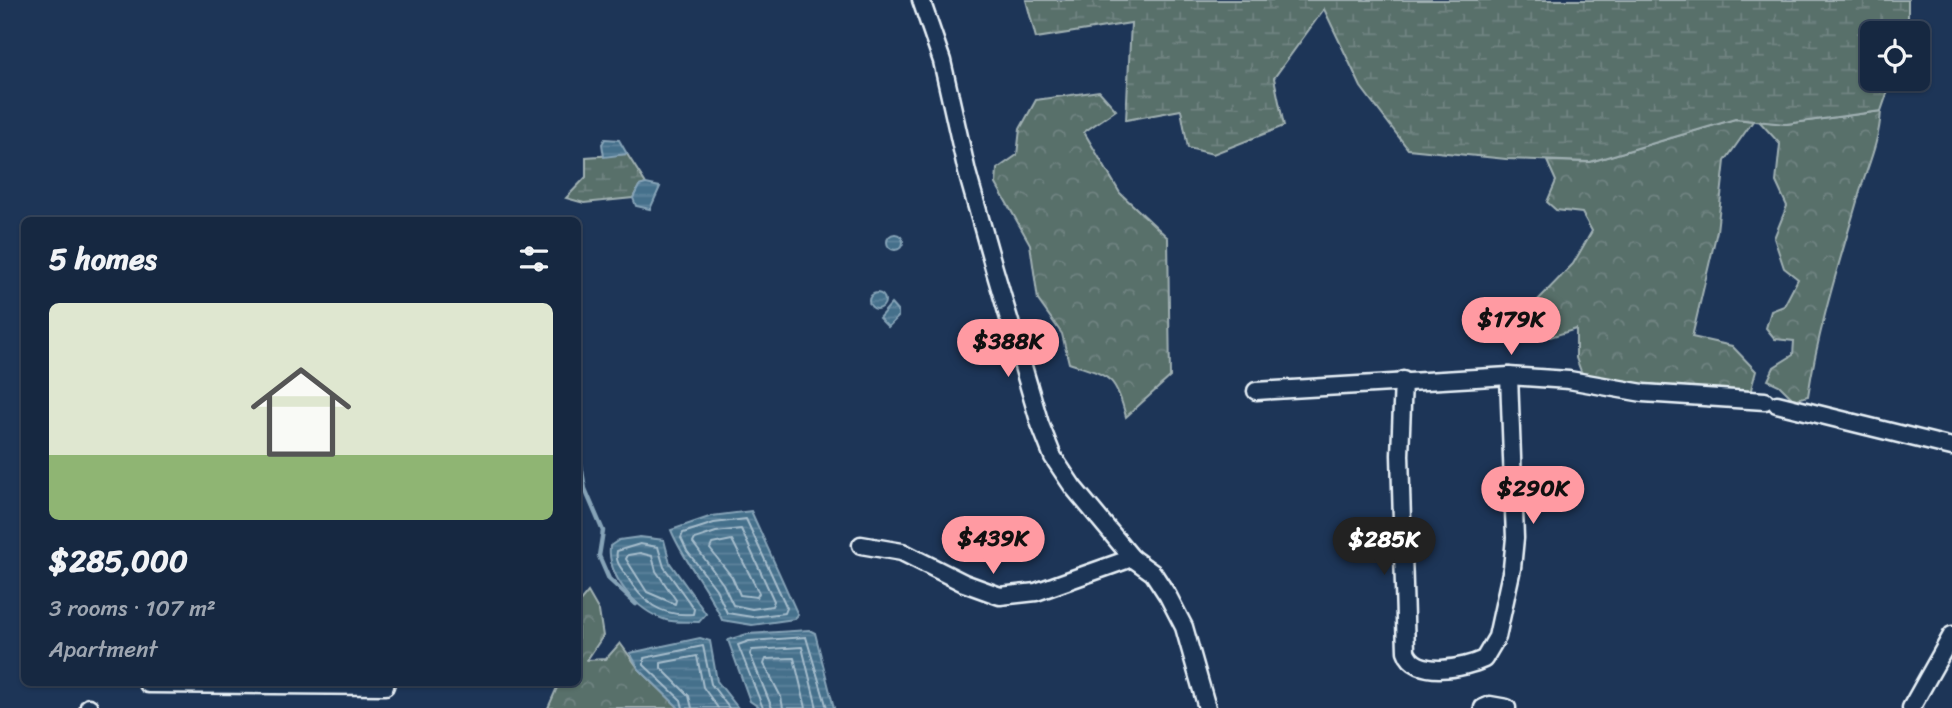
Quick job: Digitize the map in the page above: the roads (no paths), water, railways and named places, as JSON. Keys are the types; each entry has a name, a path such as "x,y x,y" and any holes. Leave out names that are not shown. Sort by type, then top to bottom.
{"street":[{"path":"921,0 942,61 967,172 1040,424 1053,457 1073,487 1132,558 1153,573 1184,627 1207,708"},
{"path":"1403,380 1399,455 1406,651 1415,664 1427,668 1484,659 1497,637 1512,568 1515,538 1509,376"},
{"path":"1256,391 1403,380 1509,376 1569,380 1643,393 1771,403 1952,447"},
{"path":"861,545 902,552 964,583 1000,596 1037,593 1132,558"},
{"path":"1911,708 1952,635"},
{"path":"1483,708 1490,705 1507,708"}],"water":[{"path":"605,139 619,140 627,154 604,157 602,144"},
{"path":"646,184 660,187 650,209 636,206 633,198 639,186"},
{"path":"892,234 898,234 903,242 901,248 892,250 887,245 887,239"},
{"path":"877,293 885,301 877,309 869,301"},
{"path":"891,304 898,312 898,317 888,327 879,318"},
{"path":"751,511 798,615 794,619 752,625 722,620 671,530 712,516"},
{"path":"640,537 664,540 670,563 706,614 699,622 670,621 655,616 635,601 619,581 610,558 610,546 619,540"},
{"path":"809,630 815,633 834,708 760,708 750,701 728,640 747,634"},
{"path":"700,638 710,641 717,681 738,708 679,708 639,669 630,653"}],"waterway":[{"path":"581,465 585,489 603,531 599,556 609,579 636,604"}]}
